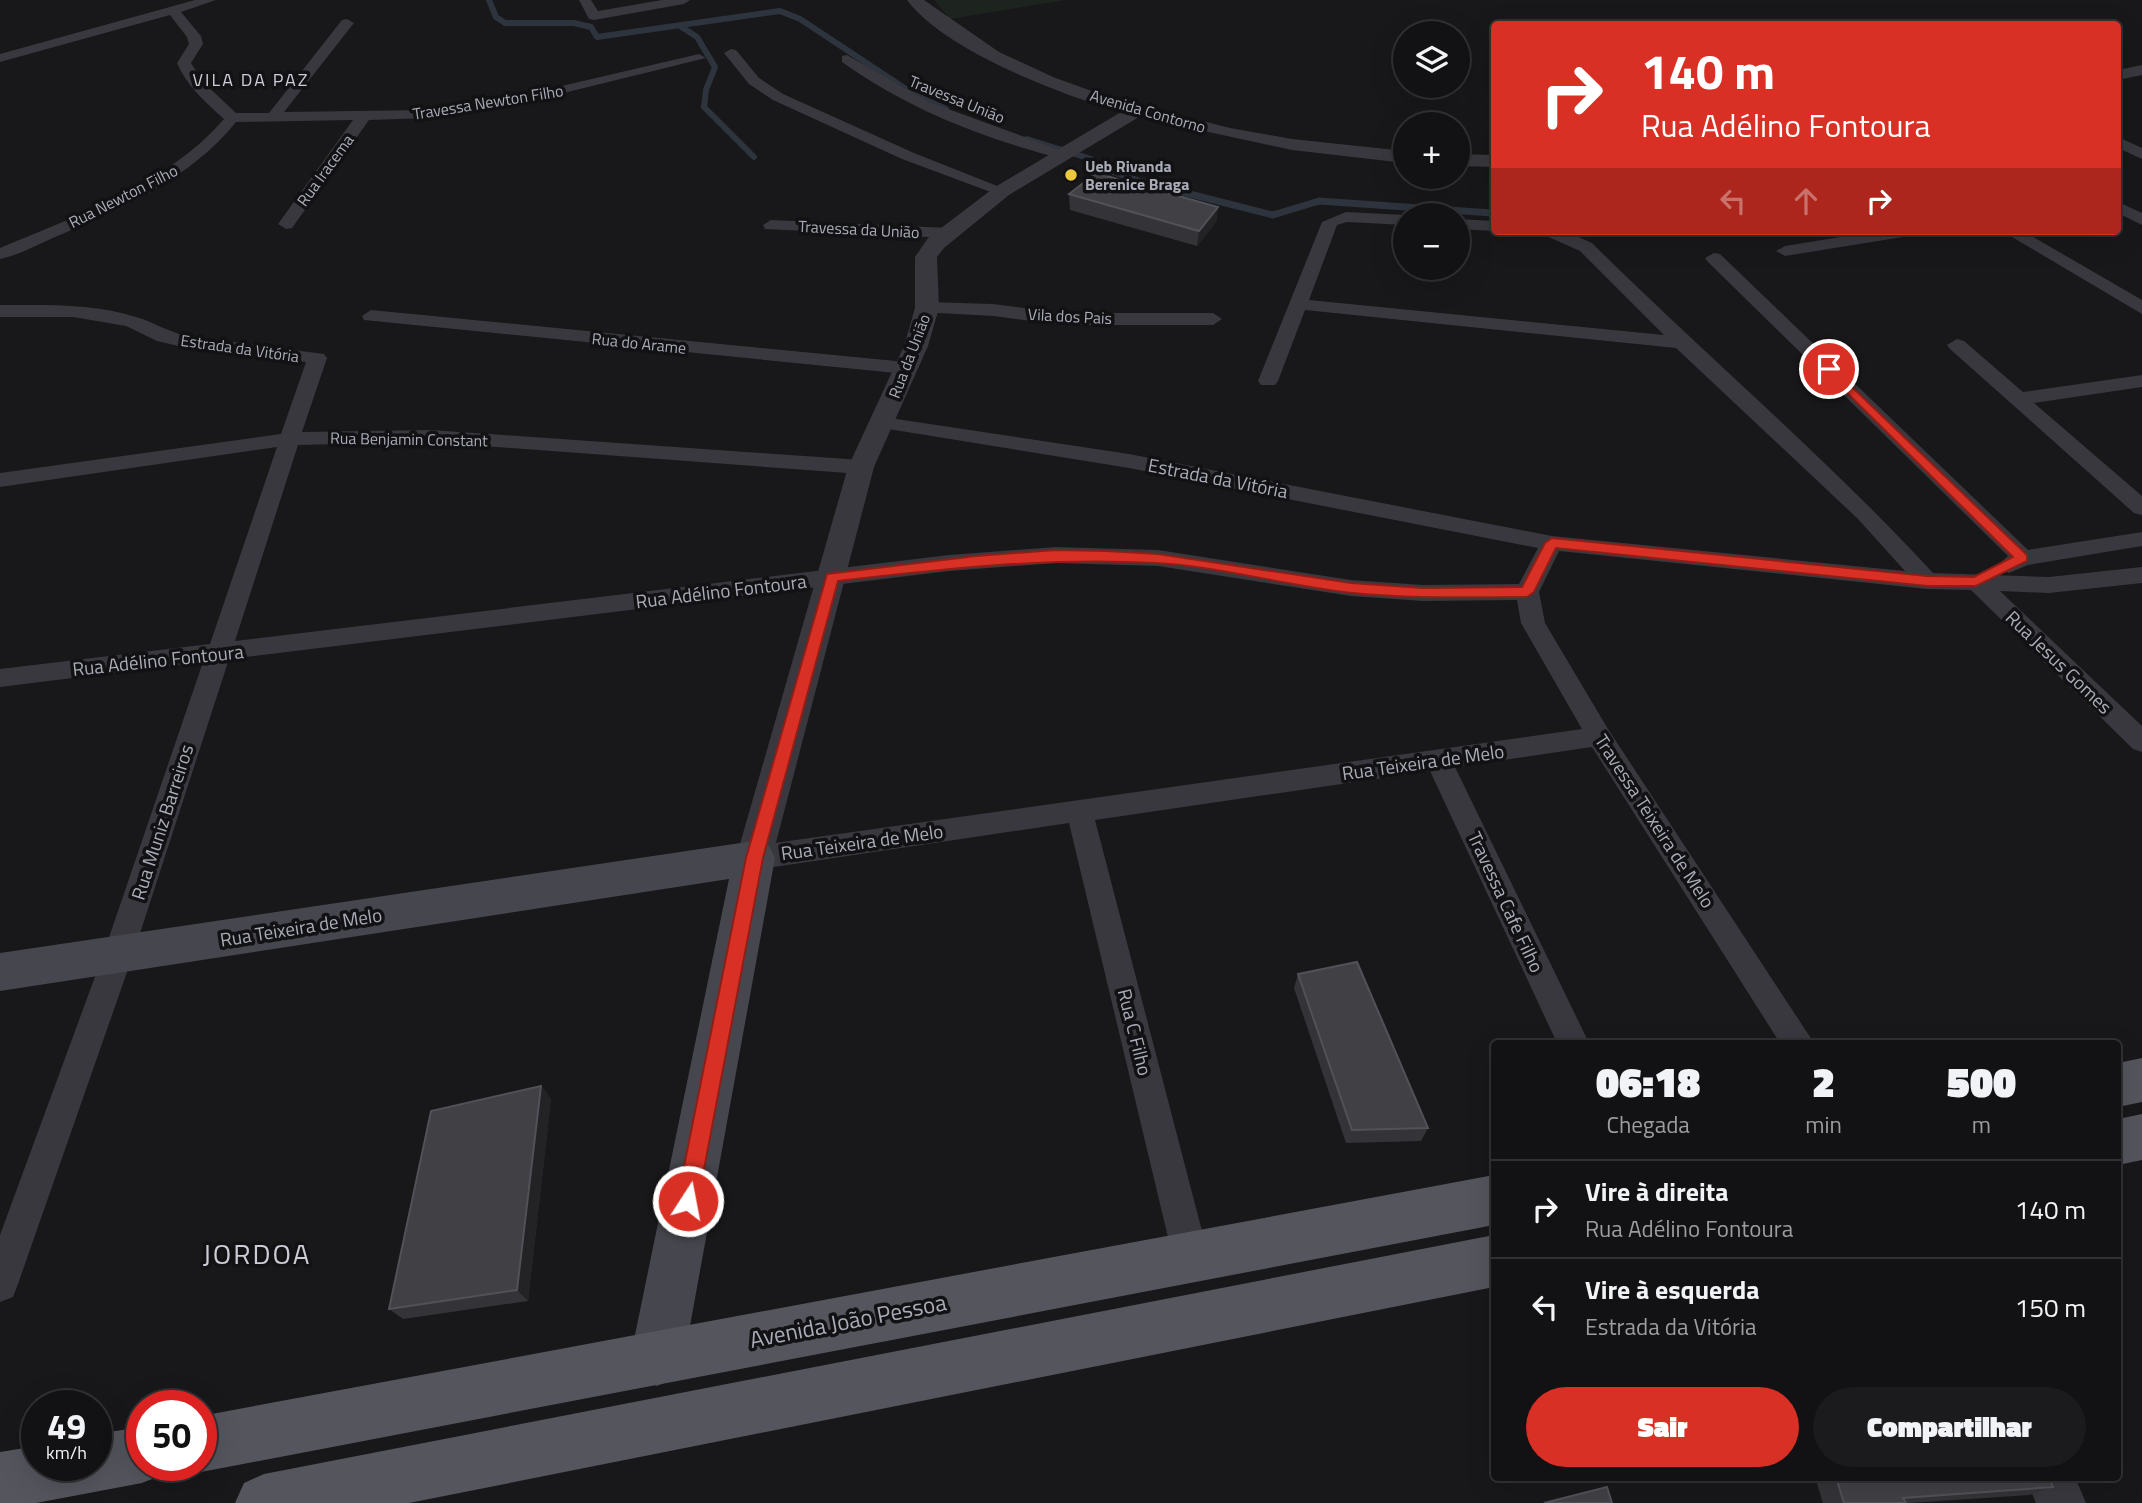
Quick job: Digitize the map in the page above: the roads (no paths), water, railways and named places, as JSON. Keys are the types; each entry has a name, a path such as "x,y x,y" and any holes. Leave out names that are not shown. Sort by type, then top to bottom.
{"main road":[{"name":"Rua Teixeira de Melo","path":"0,972 754,858"},
{"path":"657,1359 754,858"},
{"path":"2121,1084 2142,1080"},
{"path":"2121,1141 2142,1137"},
{"name":"Avenida João Pessoa","path":"217,1441 657,1359 1190,1254 1491,1201"},
{"path":"264,1503 1491,1262"},
{"path":"0,1481 21,1477"}],"street":[{"path":"0,58 210,0"},
{"path":"585,0 594,16 684,0"},
{"name":"Avenida Contorno","path":"915,0 978,48 1015,67 1138,110 1239,135 1393,155"},
{"path":"172,9 194,36 196,44 184,63 186,71 214,104 232,118"},
{"path":"273,117 347,23"},
{"path":"731,53 754,81 778,97 908,156 1002,191"},
{"name":"Travessa Newton Filho","path":"232,118 429,114 523,99 699,58"},
{"name":"Travessa União","path":"847,59 888,90 938,113 1068,151"},
{"path":"2121,74 2142,70"},
{"name":"Rua da União","path":"754,858 861,467 906,369 927,308 924,273 926,257 948,233 1002,191 1138,110"},
{"name":"Rua Iracema","path":"286,224 363,117"},
{"name":"Rua Newton Filho","path":"0,254 83,218 160,180 209,147 232,118"},
{"path":"2121,144 2142,154"},
{"path":"1470,160 1491,161"},
{"path":"2121,208 2142,220"},
{"path":"1268,381 1330,222 1346,217 1393,219"},
{"name":"Travessa da União","path":"771,225 948,233"},
{"path":"1470,225 1491,226"},
{"path":"1560,235 1586,247 1682,342 1866,514 1927,581"},
{"path":"1785,251 1884,235"},
{"path":"2018,235 2142,308"},
{"path":"1714,258 2022,558"},
{"path":"1298,304 1682,342"},
{"name":"Vila dos Pais","path":"927,308 993,310 1063,319 1213,318"},
{"name":"Estrada da Vitória","path":"0,311 73,312 131,321 164,337 187,342 317,358"},
{"name":"Rua do Arame","path":"371,316 906,369"},
{"path":"1957,345 2142,508"},
{"name":"Rua Muniz Barreiros","path":"0,1284 118,955 317,358"},
{"path":"2018,399 2142,381"},
{"name":"Estrada da Vitória","path":"883,423 1129,461 1552,543 1927,581 2049,586 2142,575"},
{"name":"Rua Benjamin Constant","path":"0,480 290,439 431,436 861,467"},
{"name":"Estrada da Vitória","path":"1976,582 2022,558 2142,539"},
{"path":"1527,592 1552,543"},
{"name":"Rua Adélino Fontoura","path":"0,678 217,654 832,577 962,562 1056,555 1158,558 1351,588 1423,593 1527,592"},
{"name":"Rua Jesus Gomes","path":"1976,582 2142,743"},
{"name":"Travessa Teixeira de Melo","path":"1527,592 1533,623 1599,736 1796,1040"},
{"name":"Rua Teixeira de Melo","path":"754,858 1599,736"},
{"name":"Travessa Cafe Filho","path":"1438,760 1572,1040"},
{"name":"Rua C Filho","path":"1079,810 1190,1254"},
{"path":"2052,1481 2060,1503"}],"waterway":[{"path":"489,0 496,17 505,23 574,23 591,27 597,37 780,11 800,19 915,95 946,109"},
{"path":"680,26 697,37 715,67 706,90 704,107 754,157"},
{"path":"1027,139 1091,159 1107,170 1146,183"},
{"path":"1142,182 1146,183"},
{"path":"1146,183 1273,215 1319,201 1491,213"}],"place":[{"name":"Ueb Rivanda Berenice Braga","path":"1071,175"}],"district":[{"name":"VILA DA PAZ","path":"251,80"},
{"name":"JORDOA","path":"257,1254"}]}
